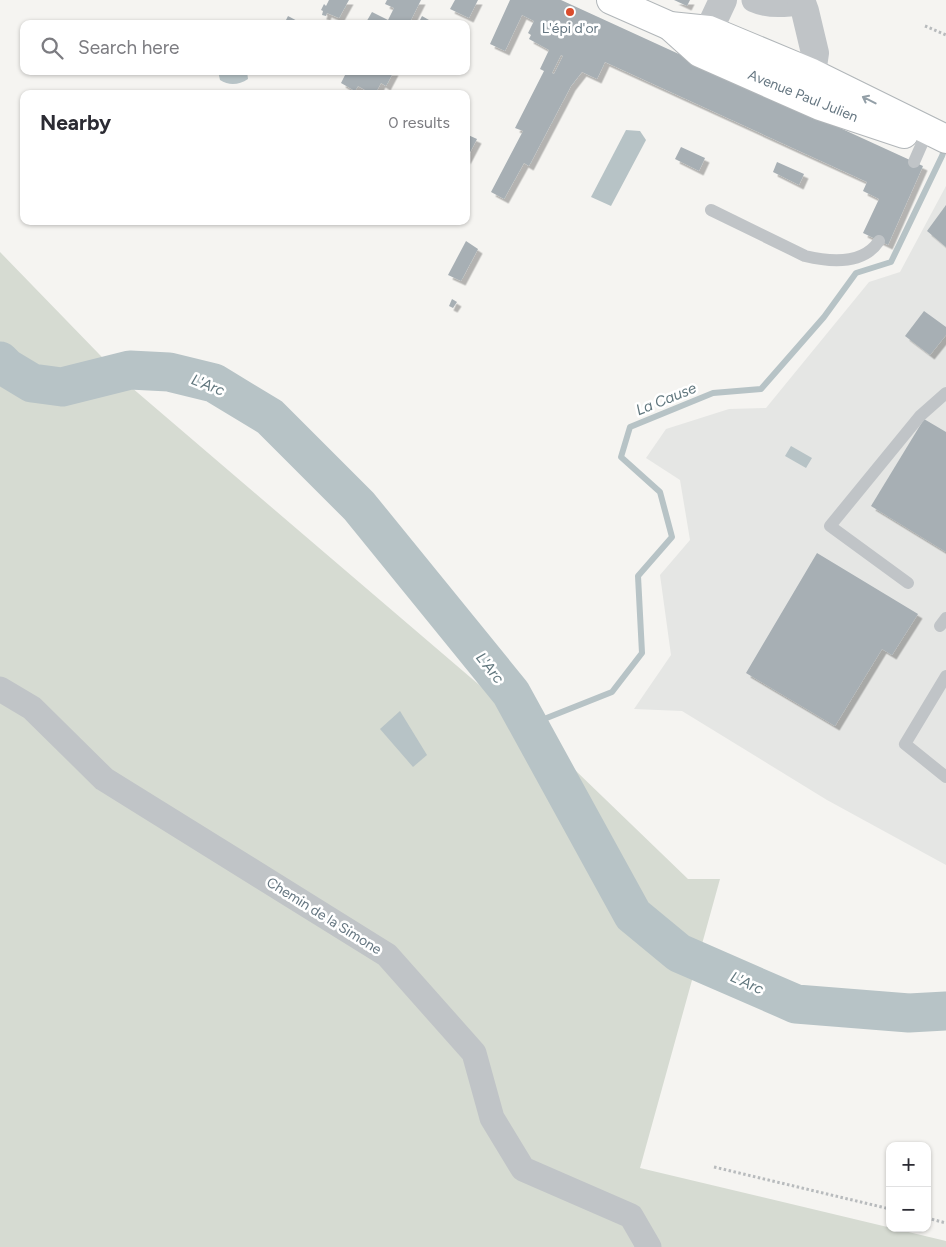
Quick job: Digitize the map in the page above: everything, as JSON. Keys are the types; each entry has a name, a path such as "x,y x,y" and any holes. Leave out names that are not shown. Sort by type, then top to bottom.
{"main road":[{"name":"Avenue Paul Julien","path":"611,0 670,26 708,48 820,106 934,143"},
{"name":"Avenue Paul Julien","path":"708,48 812,73 934,143"}],"street":[{"path":"708,48 723,0"},
{"path":"754,0 760,3 788,5 803,1 815,53 812,73"},
{"name":"Chemin de la Simone","path":"0,690 32,708 104,779 387,955 474,1053 492,1118 523,1169 631,1216 649,1247"}],"lane":[{"path":"711,210 805,256 818,259 837,261 858,257 872,250 879,241"},
{"path":"908,583 830,526 920,416 946,394"},
{"path":"946,676 905,744 946,777"}],"path":[{"path":"925,26 946,34"},
{"path":"714,1167 886,1208"},
{"path":"931,1219 946,1223"}],"shaded area":[{"path":"219,75 248,75 248,79 238,84 230,84 220,80"},
{"path":"626,130 640,131 646,140 611,206 591,197"},
{"path":"946,186 946,865 827,800 682,711 634,709 671,655 660,575 690,540 680,480 646,458 666,429 729,409 766,408 869,282 900,272"},
{"path":"0,252 131,387 547,743 688,879 720,879 640,1168 886,1227 886,1232 908,1232 946,1241 946,1247 0,1247"},
{"path":"791,446 812,458 806,468 785,456"},
{"path":"400,711 427,755 413,767 380,729"}],"building":[{"path":"329,0 349,0 339,18 327,13 326,16 322,15 323,11 321,10"},
{"path":"387,0 421,0 411,20 388,20 394,8 385,4"},
{"path":"455,0 478,0 469,18 450,9"},
{"path":"510,0 561,0 923,166 888,245 863,233 879,199 863,191 867,182 605,62 597,79 582,72 571,86 529,166 524,163 504,199 491,192 523,131 515,128 544,71 540,69 549,50 529,39 531,35 528,33 534,21 522,15 505,51 490,44","holes":["561,55 563,56 554,74 552,73"]},
{"path":"674,0 690,0 687,6"},
{"path":"372,12 388,20 367,20"},
{"path":"288,16 296,20 286,20"},
{"path":"422,16 429,20 420,20"},
{"path":"345,75 392,75 386,86 381,83 377,90 365,90 358,86 356,90 353,90 341,83"},
{"path":"470,136 477,139 470,152"},
{"path":"681,147 705,158 699,171 675,159"},
{"path":"777,162 804,174 799,185 773,172"},
{"path":"946,205 946,247 927,231"},
{"path":"466,241 478,249 461,281 448,275"},
{"path":"452,299 457,302 453,308 449,306"},
{"path":"924,311 946,327 946,335 930,355 905,336"},
{"path":"924,419 946,432 946,552 871,506"},
{"path":"817,553 918,614 892,655 882,649 835,726 746,673"}],"waterway":[{"name":"La Cause","path":"529,725 612,692 642,653 638,576 672,537 660,492 621,457 630,427 713,393 761,389 824,317 856,273 891,262 946,145"},
{"name":"L'Arc","path":"0,361 7,368 32,383 62,387 130,370 169,372 214,383 270,417 359,506 511,693 633,915 679,953 796,1004 909,1013 946,1011"}],"place":[{"name":"L'épi d'or","path":"570,12"}]}
